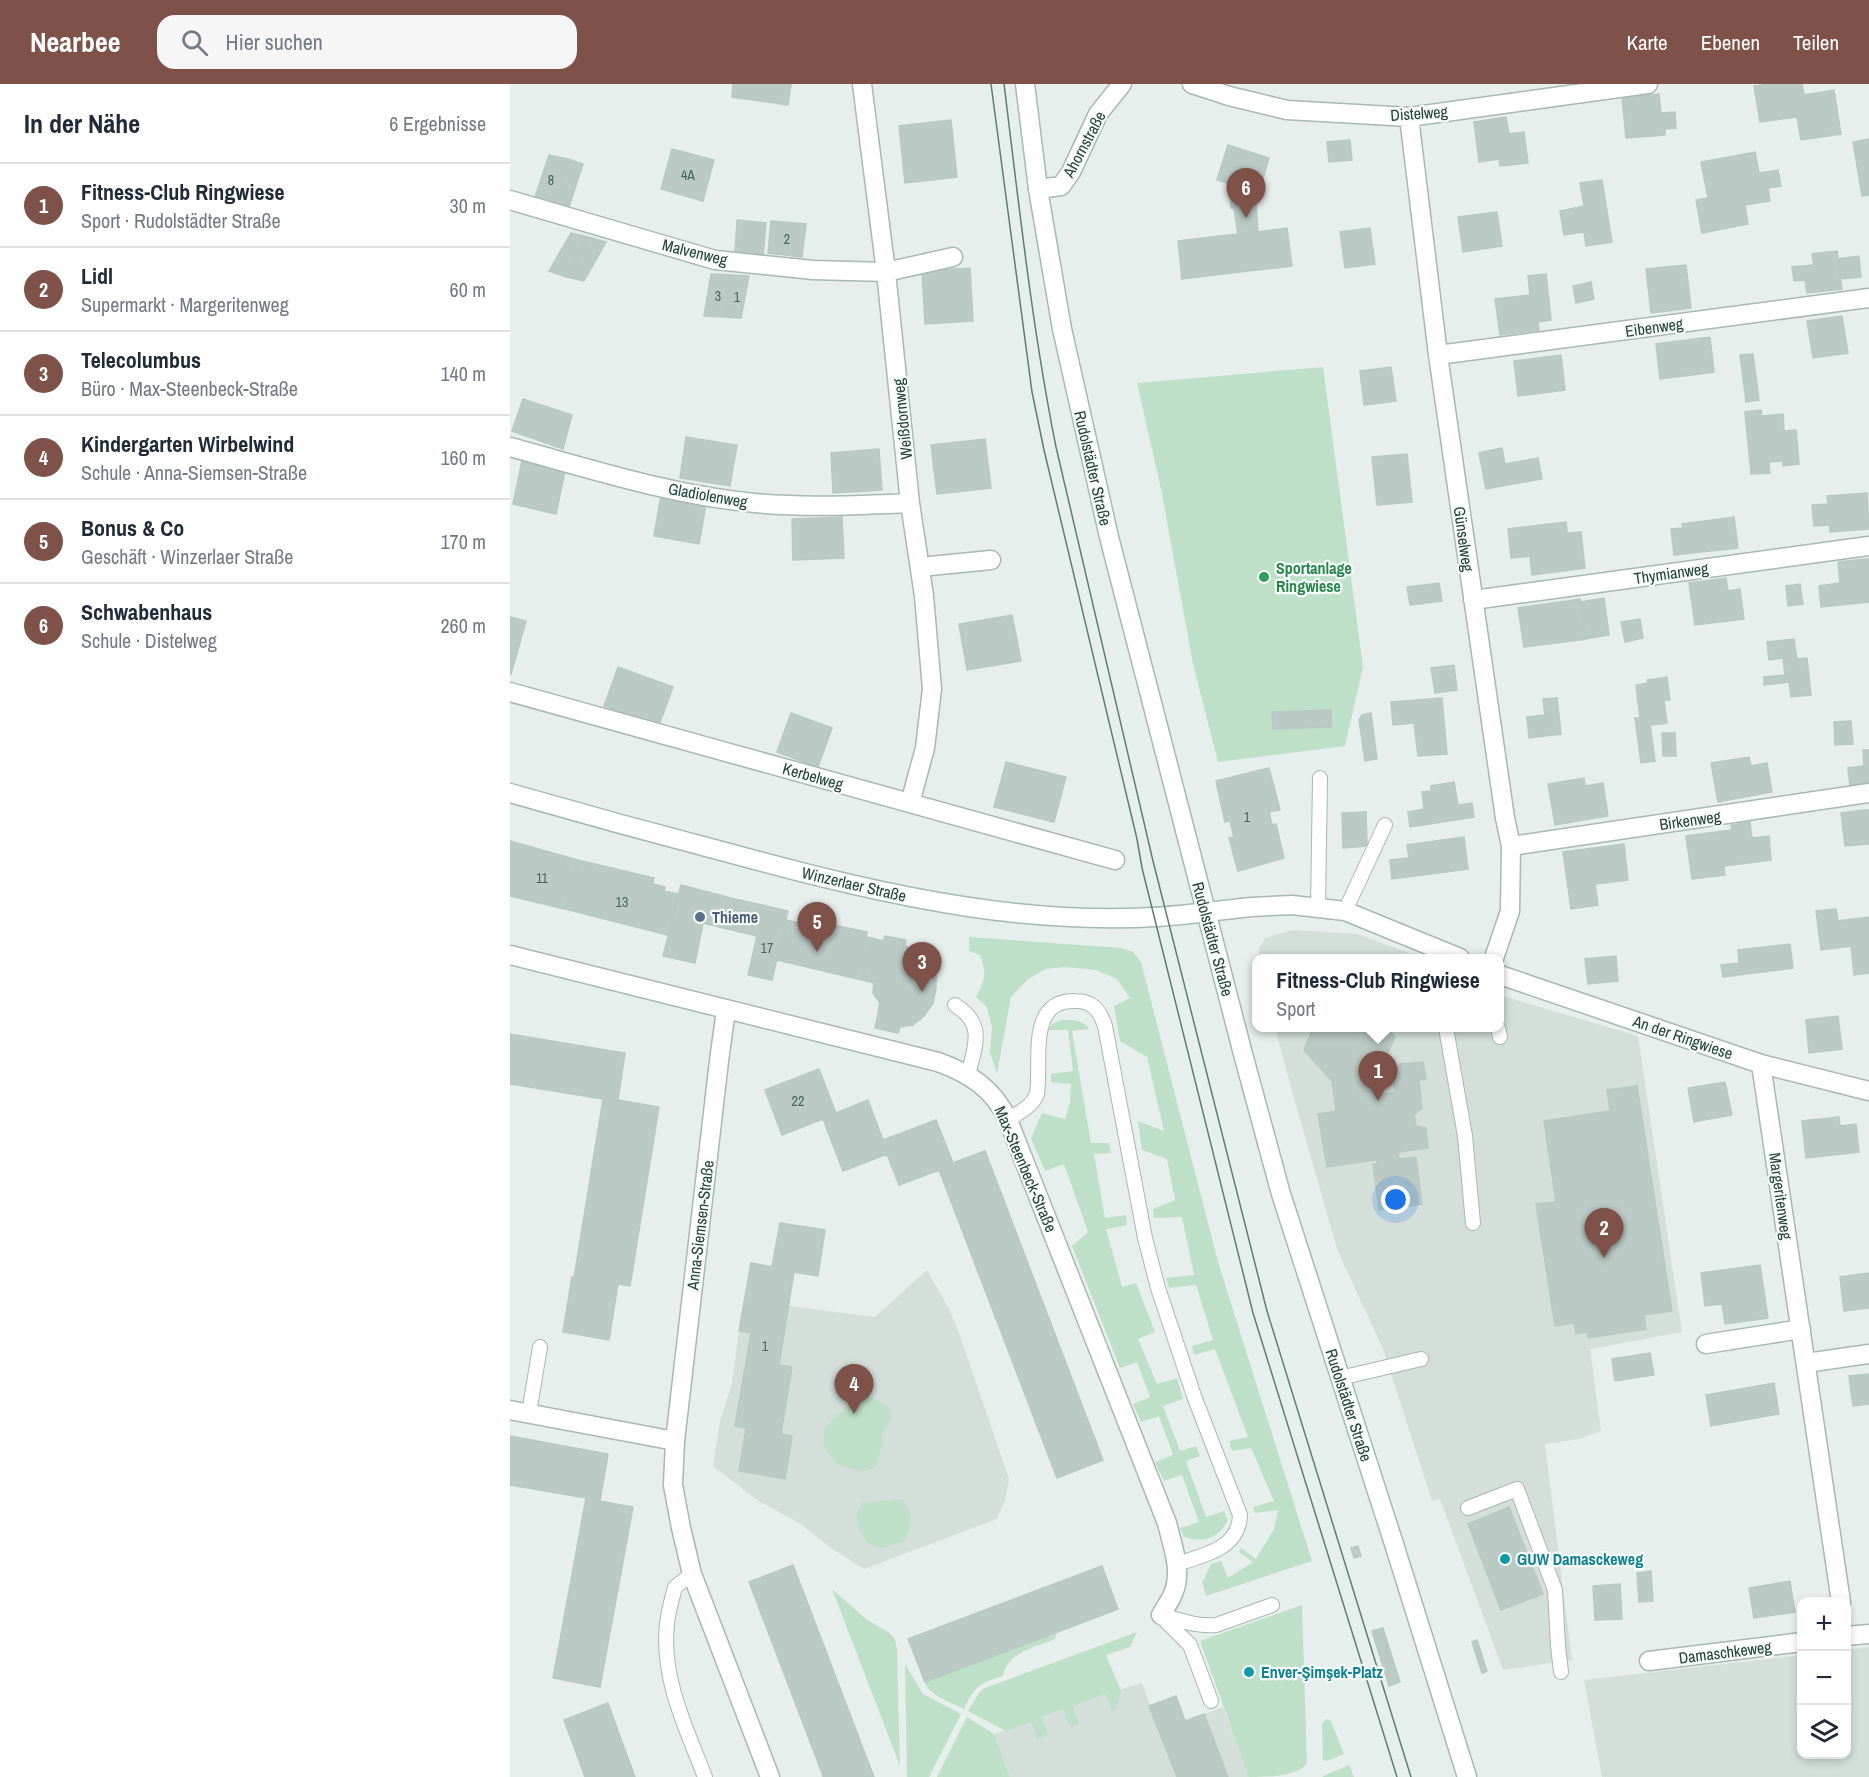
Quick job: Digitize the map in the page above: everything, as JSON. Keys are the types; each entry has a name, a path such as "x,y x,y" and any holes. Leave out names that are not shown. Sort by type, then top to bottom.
{"street":[{"name":"Weißdornweg","path":"862,84 886,272 910,503 924,596 932,689 925,748 910,803"},
{"name":"Rudolstädter Straße","path":"1025,84 1038,189 1062,329 1109,537 1281,1194 1467,1777"},
{"name":"Ahornstraße","path":"1038,189 1061,186 1071,172 1098,114 1122,84"},
{"name":"Distelweg","path":"1192,84 1229,96 1287,110 1409,117 1648,84"},
{"name":"Günselweg","path":"1409,117 1438,355 1505,818 1511,846 1510,911 1495,954"},
{"name":"Malvenweg","path":"510,200 715,260 813,270 886,272"},
{"path":"886,272 953,257"},
{"name":"Eibenweg","path":"1438,355 1869,298"},
{"name":"Gladiolenweg","path":"510,447 679,492 745,502 832,506 910,503"},
{"name":"Thymianweg","path":"1473,600 1869,546"},
{"path":"920,567 990,560"},
{"name":"Kerbelweg","path":"510,692 1115,860"},
{"name":"Birkenweg","path":"1511,846 1869,793"},
{"name":"Winzerlaer Straße","path":"510,794 860,888 937,902 1020,913 1119,920 1167,918 1207,912"},
{"path":"1207,912 1267,906 1318,907 1345,911 1448,954"},
{"name":"Max-Steenbeck-Straße","path":"510,955 938,1062 968,1075 990,1092 1000,1104 1008,1120 1167,1522 1177,1564 1174,1593 1161,1615"},
{"name":"An der Ringwiese","path":"1504,976 1761,1064 1869,1091"},
{"name":"Anna-Siemsen-Straße","path":"726,1010 718,1061 675,1441 673,1485 692,1574 770,1777"},
{"name":"Margeritenweg","path":"1761,1064 1840,1597"},
{"path":"1706,1344 1801,1329"},
{"path":"1806,1363 1869,1354"},
{"path":"510,1410 675,1441"},
{"path":"1851,1636 1869,1634"},
{"name":"Damaschkeweg","path":"1649,1661 1797,1643"}],"lane":[{"path":"1318,907 1320,778"},
{"path":"1345,911 1385,825"},
{"path":"1008,1120 1034,1101 1037,1094 1040,1028 1049,1010 1058,1004 1074,1000 1097,1008 1105,1026 1145,1238 1158,1288 1194,1396 1240,1515 1240,1525 1224,1547 1177,1564"},
{"path":"955,1005 967,1012 974,1023 976,1041 968,1075"},
{"path":"1447,1032 1465,1136 1473,1223"},
{"path":"529,1413 540,1347"},
{"path":"1340,1378 1421,1359"},
{"path":"1468,1508 1517,1489 1554,1590 1561,1672"},
{"path":"692,1574 675,1587 667,1624 667,1663 674,1696 705,1777"},
{"path":"1161,1615 1198,1625 1208,1625 1272,1605"},
{"path":"1161,1615 1190,1645 1211,1701"}],"shaded area":[{"path":"1292,930 1357,934 1410,954 1259,954 1259,948 1265,938"},
{"path":"1504,996 1638,1036 1682,1332 1590,1349 1601,1431 1579,1439 1545,1444 1572,1660 1503,1670 1440,1499 1432,1501 1383,1349 1337,1249 1276,1032 1504,1032"},
{"path":"927,1270 948,1307 959,1333 1009,1479 1005,1500 997,1519 864,1569 831,1548 799,1523 757,1500 713,1466 720,1422 732,1383 739,1331 783,1339 789,1306 875,1317"},
{"path":"1869,1647 1869,1777 1602,1777 1584,1680 1797,1655 1797,1759 1851,1759 1851,1649"},
{"path":"1142,1683 1177,1777 1010,1777 994,1734"},
{"path":"1223,1707 1250,1777 1228,1777 1204,1714"}],"green space":[{"name":"Sportanlage Ringwiese","path":"1323,367 1363,667 1345,746 1218,762 1193,664 1161,489 1137,383"},
{"path":"969,937 1121,948 1133,952 1141,962 1218,1262 1312,1561 1206,1596 1202,1583 1211,1564 1221,1561 1228,1578 1253,1562 1239,1552 1241,1548 1256,1559 1274,1529 1278,1510 1255,1513 1253,1507 1274,1501 1251,1448 1232,1451 1229,1441 1248,1437 1215,1349 1194,1355 1192,1346 1213,1340 1196,1285 1169,1288 1166,1278 1194,1275 1182,1217 1154,1218 1153,1209 1175,1200 1167,1159 1142,1150 1138,1121 1164,1131 1147,1057 1120,1041 1114,1006 1130,998 1117,979 1096,970 1065,967 1046,969 1028,979 1011,997 997,1074 990,1052 992,1028 987,1007 976,997 983,981 984,967 980,955 969,951"},
{"path":"1062,1020 1080,1022 1089,1029 1072,1031 1091,1143 1109,1143 1111,1153 1094,1154 1105,1218 1126,1215 1127,1225 1106,1229 1122,1287 1136,1283 1155,1332 1138,1339 1157,1384 1177,1378 1183,1399 1163,1406 1180,1451 1196,1446 1200,1456 1186,1461 1206,1517 1224,1511 1228,1520 1220,1532 1210,1538 1198,1540 1184,1537 1180,1528 1199,1522 1182,1475 1164,1481 1155,1462 1173,1455 1159,1416 1141,1422 1133,1404 1150,1397 1137,1362 1120,1368 1072,1246 1088,1232 1064,1164 1045,1171 1031,1138 1042,1113 1065,1119 1070,1102 1071,1084 1051,1082 1051,1074 1073,1071 1068,1030 1048,1030 1052,1024"},
{"path":"866,1396 886,1405 891,1419 882,1433 883,1444 875,1468 861,1472 836,1463 825,1449 823,1439 825,1428 853,1400"},
{"path":"901,1499 908,1509 910,1519 905,1541 881,1548 868,1543 858,1527 857,1512 862,1503"},
{"path":"832,1589 866,1619 890,1633 895,1639 900,1766"},
{"path":"1302,1605 1307,1764 1296,1772 1288,1774 1249,1777 1200,1641"},
{"path":"1057,1632 1055,1639 1016,1656 1010,1661 1003,1676 978,1687 964,1709 935,1695 927,1687 925,1682"},
{"path":"1137,1632 1130,1647 1106,1655 1121,1691 1117,1708 1112,1711 1105,1694 1073,1706 1079,1724 1070,1727 1063,1709 1042,1717 1048,1735 1037,1739 1031,1722 1006,1731 968,1711 979,1693 985,1688"},
{"path":"905,1664 923,1694 961,1714 929,1777 907,1777"},
{"path":"967,1717 994,1734 1010,1777 937,1777"},
{"path":"1326,1719 1331,1721 1344,1754 1327,1761 1323,1760 1322,1724"},
{"path":"1349,1765 1354,1777 1323,1777 1323,1776"}],"building":[{"path":"733,84 791,84 788,105 732,97"},
{"path":"1802,84 1804,95 1834,90 1841,134 1801,140 1797,117 1760,122 1754,86"},
{"path":"1659,94 1661,113 1675,112 1676,128 1665,129 1665,135 1626,138 1622,97"},
{"path":"1506,117 1509,134 1524,132 1528,163 1500,166 1499,159 1479,162 1474,122"},
{"path":"951,120 957,177 905,183 899,126"},
{"path":"1869,139 1869,195 1862,196 1853,142"},
{"path":"1350,140 1352,160 1329,162 1327,142"},
{"path":"1228,145 1269,158 1259,193 1255,191 1258,232 1287,228 1292,266 1182,279 1178,241 1238,234 1234,209 1231,208 1231,197 1234,197 1237,186 1217,180"},
{"path":"672,149 714,160 703,201 661,189"},
{"path":"1755,152 1759,173 1778,170 1781,186 1768,188 1770,201 1745,205 1748,224 1702,233 1696,200 1708,198 1701,162"},
{"path":"549,155 568,159 553,205 534,200"},
{"path":"568,159 583,164 568,210 553,205"},
{"path":"1602,180 1612,242 1586,246 1584,232 1564,235 1560,211 1584,206 1580,183"},
{"path":"1497,212 1502,246 1463,252 1458,217"},
{"path":"737,220 766,223 763,256 735,254"},
{"path":"771,221 806,224 802,257 768,253"},
{"path":"1370,228 1375,264 1345,268 1340,232"},
{"path":"571,233 588,237 567,277 549,271"},
{"path":"588,237 606,242 584,281 567,277"},
{"path":"1837,251 1842,289 1807,293 1805,280 1794,281 1792,267 1814,265 1812,254"},
{"path":"1859,256 1861,277 1840,279 1838,259"},
{"path":"1686,265 1691,308 1651,313 1646,269"},
{"path":"970,268 973,321 925,324 922,271"},
{"path":"711,274 731,275 724,317 704,316"},
{"path":"1546,274 1551,320 1538,322 1539,330 1500,335 1495,299 1530,295 1528,276"},
{"path":"731,275 749,276 741,318 724,317"},
{"path":"1591,282 1594,299 1576,303 1573,286"},
{"path":"1842,316 1848,353 1813,358 1807,321"},
{"path":"1710,337 1714,372 1660,379 1656,344"},
{"path":"1753,354 1759,400 1746,402 1740,355"},
{"path":"1561,355 1565,390 1518,396 1514,361"},
{"path":"1391,367 1396,401 1364,405 1360,371"},
{"path":"523,399 572,415 563,449 512,431"},
{"path":"1761,410 1762,416 1783,414 1784,431 1796,430 1799,464 1783,466 1783,461 1769,462 1770,473 1751,474 1745,412"},
{"path":"686,437 737,445 730,486 680,478"},
{"path":"985,439 991,488 937,494 931,445"},
{"path":"1502,448 1505,464 1538,458 1542,479 1486,489 1479,453"},
{"path":"879,449 882,490 833,493 831,453"},
{"path":"1407,454 1412,502 1377,505 1372,457"},
{"path":"522,461 565,471 556,514 513,504"},
{"path":"1867,493 1869,529 1830,532 1830,525 1814,526 1812,505 1828,504 1827,496"},
{"path":"661,496 706,504 699,544 654,536"},
{"path":"842,517 844,558 793,560 792,519"},
{"path":"1734,517 1738,548 1674,555 1671,529 1683,528 1682,524"},
{"path":"1566,522 1567,533 1581,532 1585,568 1532,575 1530,556 1511,558 1508,529"},
{"path":"1869,559 1869,602 1821,607 1819,586 1840,583 1838,562"},
{"path":"1726,578 1728,591 1740,589 1744,619 1695,625 1689,583"},
{"path":"1439,583 1442,601 1410,605 1407,587"},
{"path":"1800,584 1803,604 1788,606 1786,586"},
{"path":"1604,598 1609,635 1586,639 1580,602"},
{"path":"1580,599 1586,639 1524,647 1518,608"},
{"path":"1012,615 1021,661 967,670 959,624"},
{"path":"510,617 526,621 511,674 510,674"},
{"path":"1640,619 1643,638 1625,642 1621,622"},
{"path":"1794,639 1797,659 1807,658 1811,695 1791,697 1789,682 1764,685 1764,677 1785,675 1783,658 1769,660 1767,642"},
{"path":"1454,665 1457,690 1435,693 1431,668"},
{"path":"618,667 673,687 659,725 604,706"},
{"path":"1667,677 1670,700 1664,700 1667,723 1650,725 1655,761 1641,763 1635,718 1640,718 1636,685 1648,683 1647,680"},
{"path":"1442,698 1447,754 1418,756 1414,723 1393,725 1391,702"},
{"path":"1557,698 1561,734 1529,738 1527,717 1545,715 1543,699"},
{"path":"1331,710 1331,727 1273,729 1272,712"},
{"path":"791,713 832,728 818,767 777,752"},
{"path":"1371,713 1377,759 1365,761 1359,720 1362,715"},
{"path":"1851,721 1853,744 1835,745 1834,722"},
{"path":"1662,733 1675,733 1676,756 1663,756"},
{"path":"1863,750 1869,750 1869,784 1850,786 1848,768 1864,766"},
{"path":"1749,757 1751,766 1767,763 1772,792 1718,802 1711,763"},
{"path":"1006,762 1066,777 1054,822 994,807"},
{"path":"1269,768 1280,810 1269,812 1272,825 1276,824 1284,858 1238,871 1229,838 1234,837 1230,821 1225,822 1216,781"},
{"path":"1584,778 1585,786 1603,783 1608,816 1555,825 1548,784"},
{"path":"1454,782 1458,805 1472,803 1474,817 1410,827 1408,812 1424,809 1422,792 1431,791 1431,786"},
{"path":"1869,810 1869,844 1845,846 1841,813"},
{"path":"1366,812 1367,846 1343,848 1342,813"},
{"path":"1750,822 1752,838 1769,836 1771,860 1724,866 1725,875 1692,879 1686,836 1732,830 1731,825"},
{"path":"1464,837 1468,869 1392,879 1390,860 1409,858 1407,845"},
{"path":"510,841 578,860 565,909 510,896"},
{"path":"1624,844 1628,880 1595,884 1598,905 1571,909 1563,852"},
{"path":"578,860 654,878 653,884 665,887 664,891 678,894 668,935 565,909"},
{"path":"681,885 735,899 728,929 703,923 695,963 663,956"},
{"path":"735,899 788,911 772,980 748,975 757,936 728,929"},
{"path":"1836,909 1838,921 1869,917 1869,973 1854,975 1851,946 1821,950 1816,911"},
{"path":"805,919 867,932 866,937 872,938 862,980 777,960 786,920 804,924"},
{"path":"885,936 906,940 905,946 919,951 929,962 936,975 933,1003 924,1016 913,1025 900,1027 898,1033 875,1028 880,1003 873,993 874,983 862,980 872,938 883,941"},
{"path":"1790,944 1793,968 1723,977 1721,965 1739,963 1738,950"},
{"path":"1616,956 1618,981 1588,984 1585,959"},
{"path":"1838,1016 1842,1049 1809,1053 1806,1020"},
{"path":"1311,1032 1391,1032 1395,1037 1378,1075 1381,1095 1395,1092 1392,1073 1400,1064 1423,1062 1426,1079 1419,1080 1422,1108 1414,1115 1416,1126 1426,1128 1428,1148 1398,1152 1399,1159 1416,1157 1422,1204 1379,1210 1373,1164 1377,1164 1376,1160 1327,1167 1318,1114 1336,1111 1332,1081 1304,1050"},
{"path":"510,1034 625,1053 618,1100 659,1107 630,1286 618,1284 609,1340 563,1332 603,1099 510,1084"},
{"path":"819,1069 836,1113 868,1100 883,1140 936,1120 953,1163 985,1151 1103,1460 1057,1478 939,1170 899,1185 887,1154 843,1171 823,1119 782,1135 765,1090"},
{"path":"1725,1082 1732,1115 1694,1122 1688,1088"},
{"path":"1637,1086 1672,1311 1644,1315 1646,1329 1588,1338 1587,1332 1576,1334 1574,1323 1555,1326 1536,1204 1556,1202 1544,1121 1610,1111 1607,1090"},
{"path":"1839,1117 1840,1126 1856,1124 1859,1152 1806,1158 1802,1121"},
{"path":"780,1223 825,1230 818,1276 794,1272 779,1365 792,1367 781,1434 792,1436 785,1479 739,1471 746,1428 735,1426 751,1333 739,1331 751,1263 772,1267"},
{"path":"1760,1265 1768,1318 1725,1324 1722,1304 1705,1306 1701,1273"},
{"path":"1869,1273 1869,1308 1844,1311 1840,1277"},
{"path":"1650,1353 1654,1375 1615,1381 1612,1359"},
{"path":"1869,1374 1869,1404 1853,1406 1849,1376"},
{"path":"1774,1383 1779,1414 1711,1426 1706,1395"},
{"path":"510,1436 608,1454 600,1501 633,1507 600,1687 553,1678 586,1498 510,1485"},
{"name":"GUW Damasckeweg","path":"1509,1507 1543,1594 1501,1610 1468,1524"},
{"path":"1358,1546 1361,1556 1354,1558 1351,1548"},
{"path":"793,1565 874,1777 823,1777 749,1582"},
{"path":"1102,1566 1118,1609 925,1682 908,1639"},
{"path":"1651,1571 1653,1601 1639,1602 1637,1573"},
{"path":"1790,1581 1795,1612 1754,1618 1749,1588"},
{"path":"1620,1584 1622,1619 1595,1620 1593,1586"},
{"path":"1383,1628 1400,1682 1389,1686 1372,1631"},
{"path":"1477,1640 1487,1671 1482,1673 1472,1642"},
{"path":"1176,1696 1185,1721 1204,1714 1228,1777 1177,1777 1149,1706"},
{"path":"608,1703 635,1777 585,1777 564,1720"}],"tram line":[{"path":"991,84 1032,392 1142,868 1253,1313 1397,1777"},
{"path":"1004,84 1047,402 1153,861 1267,1311 1411,1777"}],"place":[{"name":"Schwabenhaus","path":"1246,218"},
{"name":"Sportanlage Ringwiese","path":"1264,577"},
{"name":"Thieme","path":"700,917"},
{"name":"Bonus & Co","path":"817,952"},
{"name":"Telecolumbus","path":"922,992"},
{"name":"Fitness-Club Ringwiese","path":"1378,1101"},
{"name":"Lidl","path":"1604,1258"},
{"name":"Kindergarten Wirbelwind","path":"854,1414"},
{"name":"GUW Damasckeweg","path":"1505,1559"},
{"name":"Enver-Şimşek-Platz","path":"1249,1672"}]}
